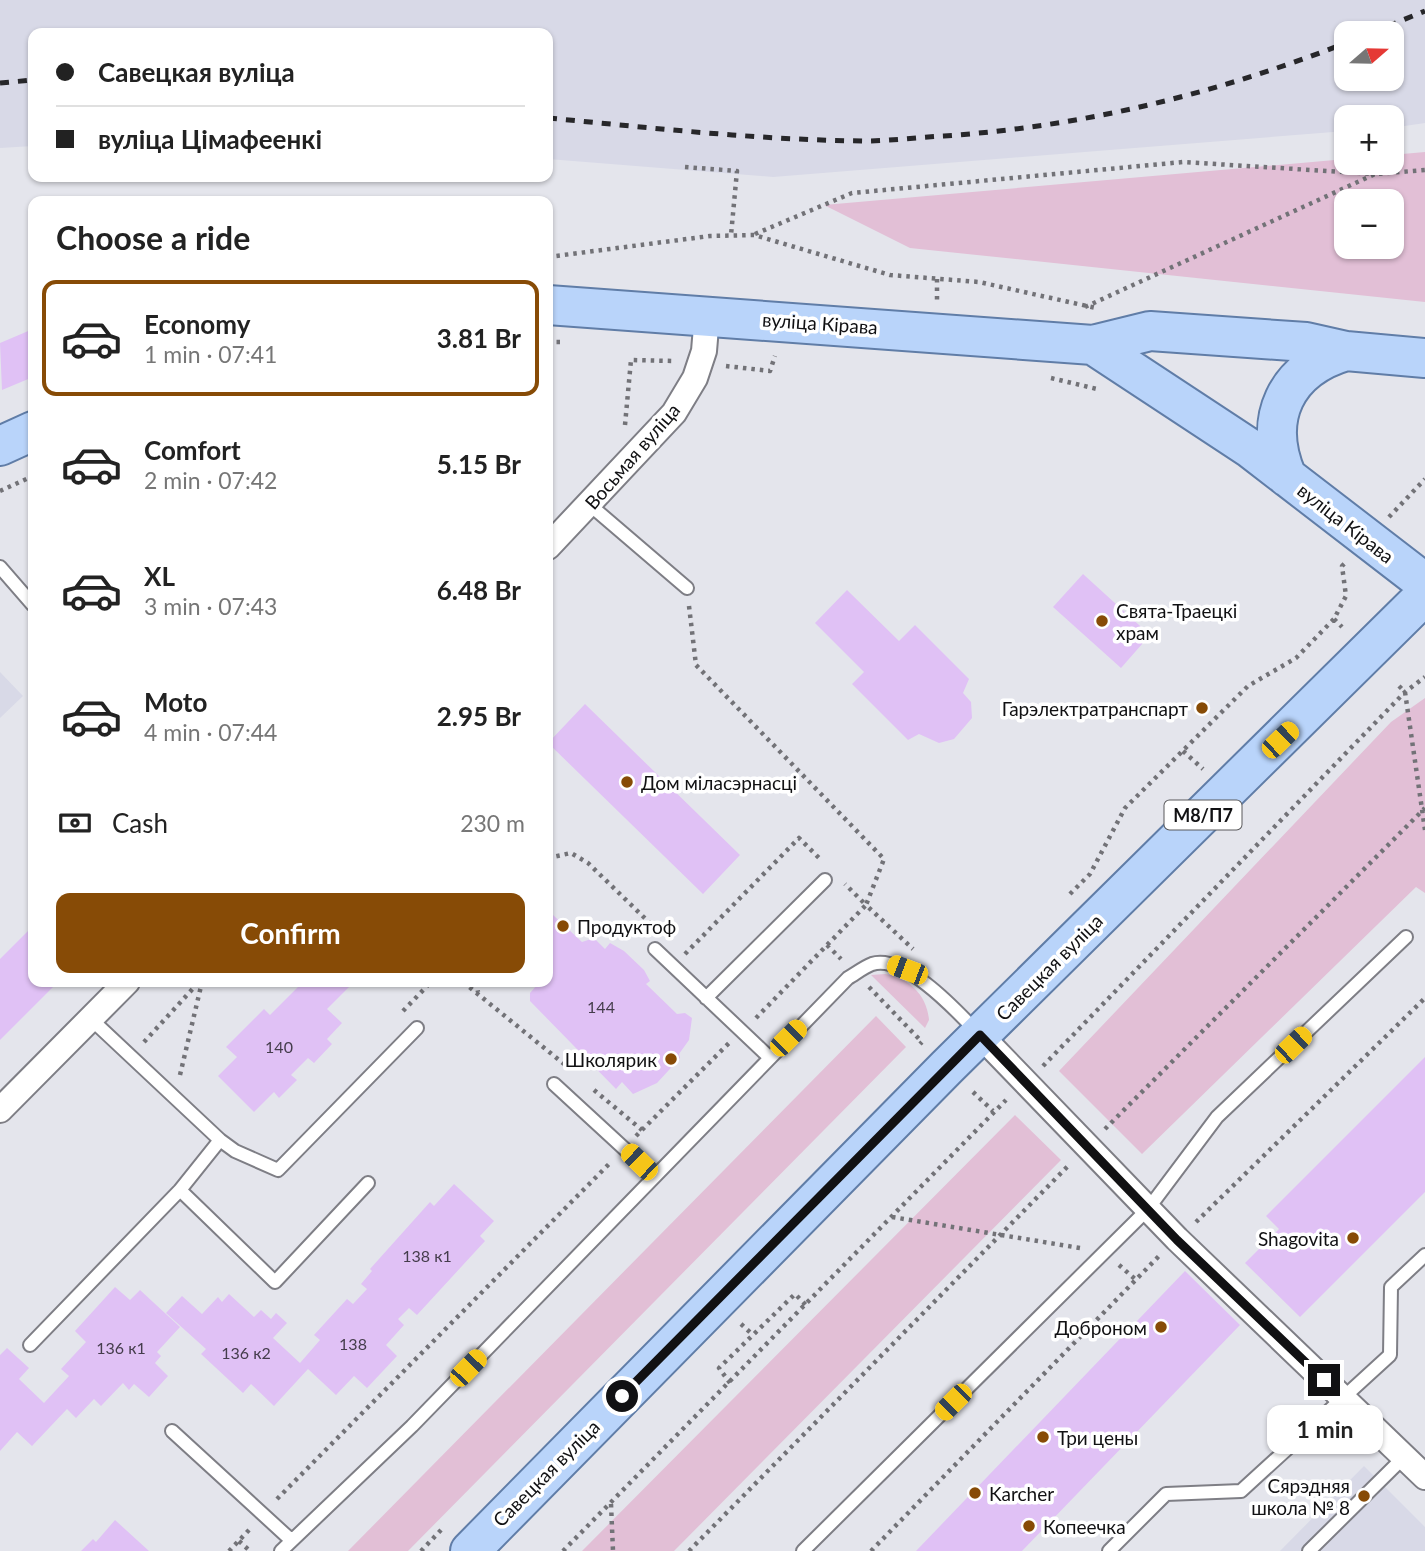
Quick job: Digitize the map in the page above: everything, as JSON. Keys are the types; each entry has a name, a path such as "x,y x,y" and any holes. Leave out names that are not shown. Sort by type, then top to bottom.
{"main road":[{"name":"вуліца Кірава","path":"553,305 707,315 1086,361 1195,411 1287,477 1425,583"},
{"name":"вуліца Кірава","path":"1086,361 1150,331 1306,342 1346,351 1425,358"},
{"path":"1287,477 1277,447 1276,431 1284,400 1303,373 1323,359 1346,351"},
{"path":"0,446 28,433"},
{"name":"Савецкая вуліца","path":"460,1536 980,1035 1425,595"}],"street":[{"name":"Восьмая вуліца","path":"553,542 674,412 695,378 704,351 707,315"},
{"path":"0,1110 122,987"},
{"path":"980,1035 1177,1240 1425,1477"}],"lane":[{"path":"590,505 687,588"},
{"path":"0,567 28,598"},
{"path":"706,998 825,880"},
{"path":"803,1551 1148,1209 1217,1117 1406,937"},
{"path":"655,949 769,1057"},
{"path":"281,1551 412,1426 769,1057 856,974 873,964 891,964 907,970 955,1009 980,1035"},
{"path":"91,1019 220,1140 235,1151 278,1170 417,1028"},
{"path":"554,1084 654,1176"},
{"path":"30,1345 180,1190 220,1140"},
{"path":"180,1190 275,1282 368,1183"},
{"path":"1109,1551 1166,1494 1241,1491 1390,1354 1391,1287 1425,1255"},
{"path":"172,1431 291,1541"},
{"path":"1309,1551 1405,1456"}],"path":[{"path":"754,235 852,193 1183,162 1334,171"},
{"path":"685,167 737,171 731,235"},
{"path":"1404,172 1425,170"},
{"path":"1085,307 1374,175"},
{"path":"553,256 731,235 754,235 890,275 979,282"},
{"path":"553,342 573,343"},
{"path":"763,355 789,357"},
{"path":"770,371 775,356"},
{"path":"620,468 631,360 675,361"},
{"path":"1079,385 1086,361"},
{"path":"1039,376 1105,391"},
{"path":"0,491 28,478"},
{"path":"1385,522 1425,480"},
{"path":"1125,808 1248,686 1296,658 1334,619 1346,596 1342,566 1332,557"},
{"path":"1342,566 1350,558"},
{"path":"687,588 696,665 884,859 866,905"},
{"path":"1334,619 1342,627"},
{"path":"563,1551 807,1306 993,1111 1049,1060 1405,692 1425,677"},
{"path":"1399,686 1405,692 1425,830"},
{"path":"689,1551 999,1233 1423,810"},
{"path":"674,946 683,956 799,838"},
{"path":"553,857 571,853 588,863 664,937"},
{"path":"827,945 922,1042 912,1051"},
{"path":"152,1049 142,1040 195,987"},
{"path":"180,1075 199,987"},
{"path":"393,1021 426,987"},
{"path":"470,987 570,1070"},
{"path":"476,987 478,993"},
{"path":"871,1551 1135,1279 1425,998"},
{"path":"1044,1055 1049,1060"},
{"path":"170,1067 189,1084"},
{"path":"591,1087 642,1130"},
{"path":"972,1092 993,1111"},
{"path":"891,1217 1104,1252 1135,1279"},
{"path":"730,1383 719,1368 795,1294 807,1306"},
{"path":"611,1503 613,1551"},
{"path":"421,1551 460,1536"},
{"path":"239,1541 250,1551"}],"shaded area":[{"path":"0,0 1425,0 1425,123 1404,126 1404,105 1334,105 1334,132 773,177 553,159 553,28 28,28 28,146 0,148"},
{"path":"1425,152 1425,302 910,248 824,205 1334,160 1334,175 1404,175 1404,154"},
{"path":"0,672 23,696 0,718"},
{"path":"1425,698 1425,893 1416,887 1142,1154 1059,1071 1391,722"},
{"path":"885,974 902,979 921,996 928,1011 929,1020 925,1028 871,975"},
{"path":"876,1016 906,1047 408,1551 348,1551"},
{"path":"1015,1115 1061,1160 674,1551 582,1551"},
{"name":"Сярэдняя школа № 8","path":"1364,1466 1425,1527 1425,1551 1280,1551"}],"building":[{"path":"28,331 28,379 2,390 0,343"},
{"name":"Свята-Траецкі храм","path":"1083,574 1150,635 1121,668 1053,607"},
{"path":"847,590 899,641 915,625 969,679 963,693 971,702 972,718 954,739 939,743 919,734 908,740 852,684 864,672 815,623"},
{"name":"Дом міласэрнасці","path":"585,704 740,855 703,894 553,748 553,738"},
{"path":"553,915 582,942 594,938 605,949 610,943 624,951 644,970 650,981 646,984 677,1014 685,1013 692,1018 689,1040 679,1054 680,1058 657,1083 633,1094 622,1082 616,1089 530,1001 530,993 535,987 553,987"},
{"path":"28,931 28,987 53,987 0,1040 0,959"},
{"path":"298,987 349,987 327,1009 342,1023 327,1039 332,1044 314,1063 308,1058 291,1075 297,1080 279,1098 274,1092 254,1112 218,1076 237,1057 226,1047 264,1009 270,1015"},
{"path":"1425,1057 1425,1192 1300,1317 1245,1263 1279,1229 1266,1216"},
{"path":"454,1184 494,1221 480,1236 485,1241 417,1315 409,1308 398,1319 404,1325 386,1345 397,1356 367,1388 354,1376 336,1395 308,1369 274,1406 251,1384 243,1393 201,1354 206,1349 166,1313 182,1296 202,1314 218,1297 222,1302 229,1294 254,1317 261,1310 271,1319 276,1313 287,1323 273,1338 300,1363 320,1340 314,1335 347,1299 353,1304 367,1289 361,1284 372,1271 370,1269 430,1202 434,1206"},
{"path":"1185,1271 1240,1325 1022,1551 916,1551"},
{"path":"115,1287 130,1300 140,1290 180,1327 157,1352 161,1356 155,1363 168,1376 149,1397 134,1384 129,1390 123,1383 101,1406 94,1399 76,1418 67,1409 32,1446 17,1432 0,1451 0,1355 7,1348 29,1368 19,1379 44,1403 69,1376 61,1369 86,1342 75,1331"},
{"path":"115,1520 149,1551 81,1551 93,1539 96,1542"}],"railway":[{"path":"1400,21 1425,11"},
{"path":"553,118 706,133 825,140 885,140 997,131 1099,116 1149,105 1247,78 1334,47"},
{"path":"0,83 28,80"}],"place":[{"name":"Свята-Траецкі храм","path":"1102,621"},
{"name":"Гарэлектратранспарт","path":"1202,708"},
{"name":"Дом міласэрнасці","path":"627,782"},
{"name":"Продуктоф","path":"563,926"},
{"name":"Школярик","path":"671,1059"},
{"name":"Shagovita","path":"1353,1238"},
{"name":"Доброном","path":"1161,1327"},
{"name":"Три цены","path":"1043,1437"},
{"name":"Karcher","path":"975,1493"},
{"name":"Сярэдняя школа № 8","path":"1364,1496"},
{"name":"Копеечка","path":"1029,1526"}],"route":[{"path":"622,1396 980,1035 1177,1240 1324,1380"}]}
